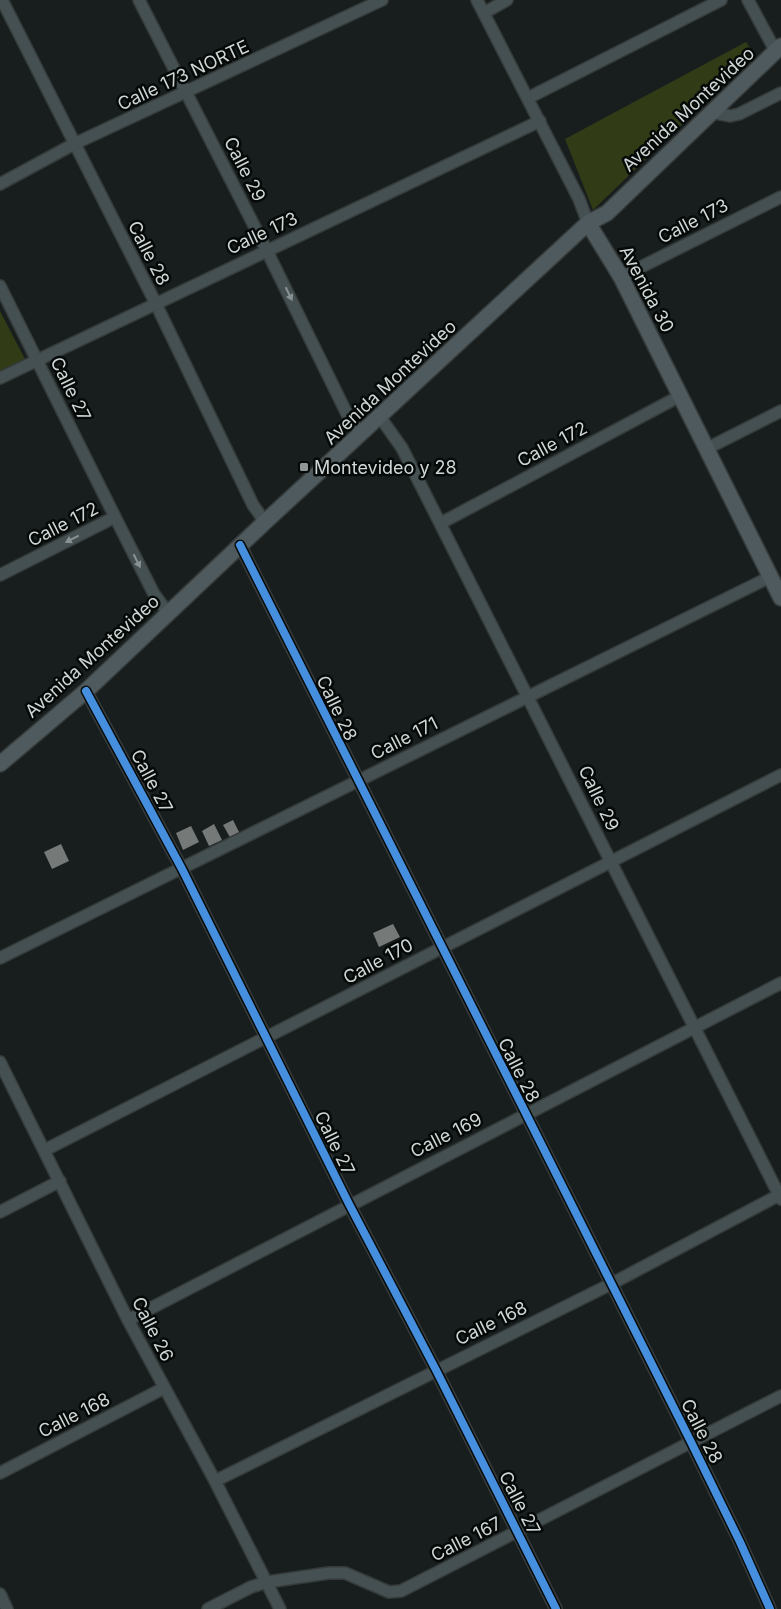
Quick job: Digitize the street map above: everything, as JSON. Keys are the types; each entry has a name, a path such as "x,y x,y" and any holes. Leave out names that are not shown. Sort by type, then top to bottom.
{"main road":[{"name":"Avenida Montevideo","path":"0,764 86,690 588,222 607,213 710,112 778,49"},
{"name":"Avenida 30","path":"588,222 621,277 781,598"}],"street":[{"name":"Calle 28","path":"2,0 155,302 253,505 265,522"},
{"name":"Calle 29","path":"139,0 267,251 348,416 361,433"},
{"name":"Calle 173 NORTE","path":"0,184 74,144 382,0"},
{"name":"Avenida 30","path":"477,0 579,199 588,222"},
{"path":"484,13 507,0"},
{"path":"528,98 721,0"},
{"path":"748,0 778,49"},
{"path":"710,112 730,116 739,114 781,93"},
{"name":"Calle 173","path":"0,378 155,302 540,122"},
{"name":"Calle 173","path":"621,277 781,197"},
{"name":"Calle 27","path":"0,286 154,594 168,613"},
{"name":"Calle 172","path":"441,523 680,396"},
{"path":"706,449 781,411"},
{"name":"Calle 29","path":"380,417 398,440 441,523 693,1028 780,1196"},
{"name":"Calle 172","path":"0,575 115,517"},
{"name":"Calle 28","path":"240,545 440,948 691,1442 740,1542 770,1609"},
{"name":"Calle 171","path":"0,958 528,695 770,577"},
{"name":"Calle 27","path":"86,690 182,869 349,1204 436,1370 556,1609"},
{"name":"Calle 170","path":"45,1150 781,775"},
{"name":"Calle 169","path":"128,1320 349,1204 525,1116 781,983"},
{"name":"Calle 26","path":"0,1062 128,1320 215,1481 280,1609"},
{"path":"0,1212 60,1181"},
{"name":"Calle 168","path":"215,1481 611,1284 780,1196"},
{"name":"Calle 168","path":"0,1473 164,1388"},
{"name":"Calle 167","path":"208,1609 251,1587 267,1582 329,1573 345,1573 388,1592 401,1591 781,1396"},
{"path":"0,1594 7,1609"}],"green space":[{"path":"746,42 754,55 593,210 565,139"},
{"path":"0,311 26,361 0,374"}],"building":[{"path":"233,820 240,834 231,839 223,825"},
{"path":"214,824 222,840 209,846 202,831"},
{"path":"191,826 199,842 183,850 176,833"},
{"path":"61,844 69,861 52,869 44,852"},
{"path":"393,924 400,937 379,947 373,933"}],"cycle path":[{"path":"240,545 691,1442 740,1542 770,1609"},
{"path":"86,691 182,869 349,1204 436,1370 556,1609"}],"place":[{"name":"Montevideo y 28","path":"304,467"}]}
